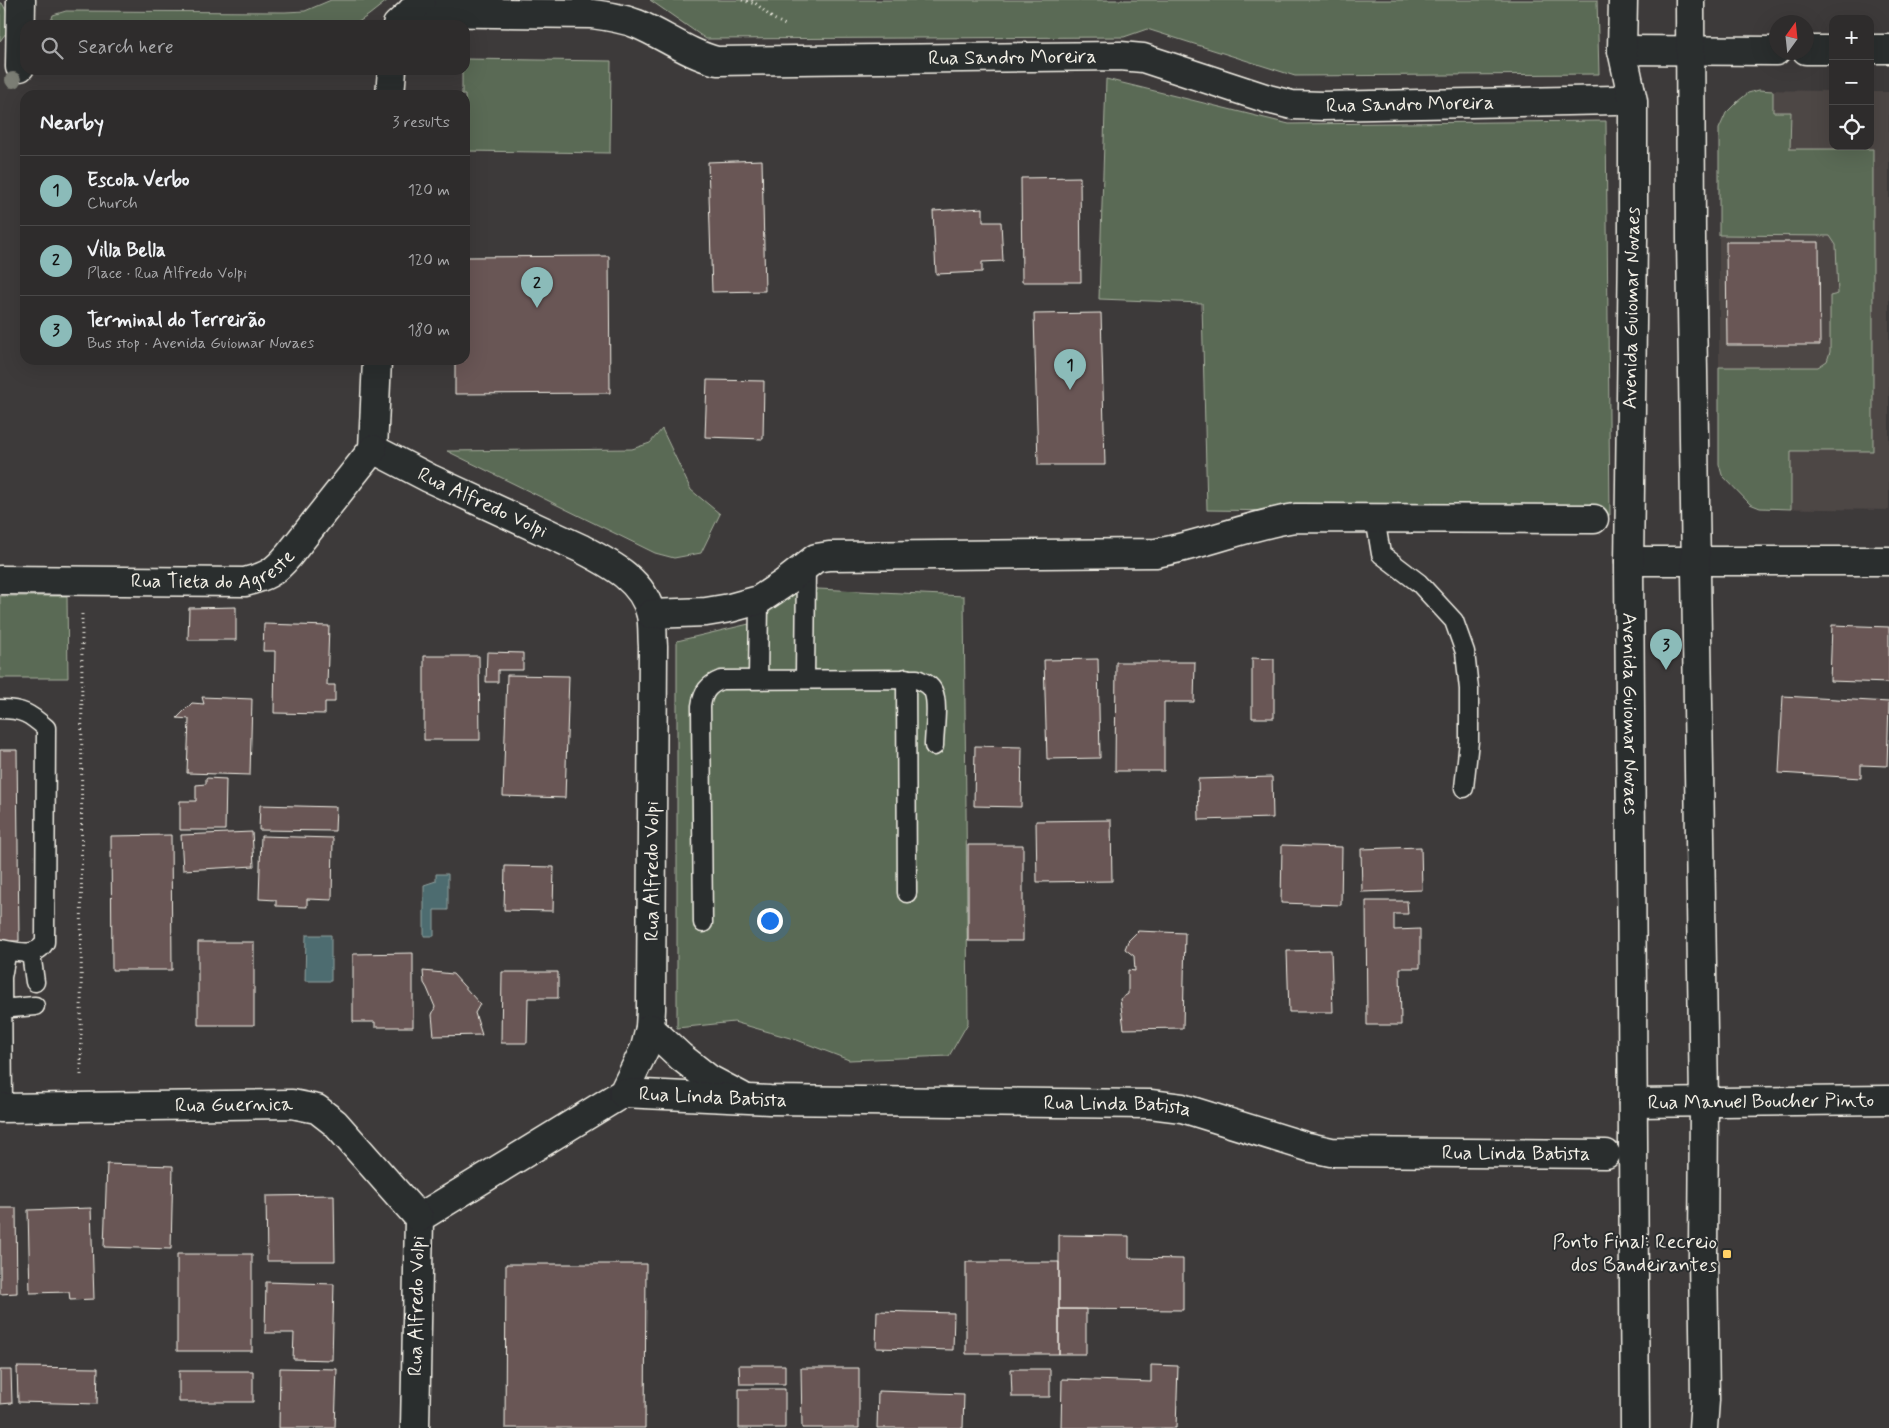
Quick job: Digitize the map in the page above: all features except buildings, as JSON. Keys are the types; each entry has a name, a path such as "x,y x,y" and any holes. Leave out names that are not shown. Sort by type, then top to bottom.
{"street":[{"path":"15,68 21,0"},
{"name":"Avenida Guiomar Novaes","path":"1623,0 1622,50 1633,101 1634,240 1629,561 1635,1428"},
{"path":"1690,0 1704,1102 1703,1254 1705,1400 1702,1428"},
{"name":"Rua Sandro Moreira","path":"410,12 592,14 615,17 637,24 702,58 717,61 1101,56 1144,58 1268,99 1292,105 1616,100"},
{"path":"1874,49 1889,49"},
{"path":"1622,50 1769,51"},
{"path":"1814,50 1829,50"},
{"path":"390,90 392,75"},
{"path":"373,449 378,365"},
{"name":"Rua Tieta do Agreste","path":"0,580 245,582 265,577 279,567 289,556 373,449"},
{"name":"Rua Alfredo Volpi","path":"373,449 602,559 629,577 643,594 651,614 653,666 650,1028 645,1048 622,1094 419,1218 415,1428"},
{"path":"651,614 706,612 759,600 783,584 806,564 816,558 829,556 1156,553 1179,549 1275,521 1296,518 1594,519"},
{"path":"1629,561 1889,561"},
{"path":"650,1028 681,1057 709,1079 746,1099"},
{"name":"Rua Linda Batista","path":"622,1094 746,1099 1150,1104 1182,1108 1308,1147 1332,1152 1606,1154"},
{"name":"Rua Manuel Boucher Pinto","path":"1633,1103 1889,1100"},
{"name":"Rua Guernica","path":"1,1108 292,1104 317,1109 335,1123 419,1218"}],"lane":[{"path":"1375,518 1380,554 1419,583 1454,621 1465,652 1469,697 1464,788"},
{"path":"805,679 806,564"},
{"path":"758,680 759,600"},
{"path":"906,678 907,893"},
{"path":"704,923 700,706 706,688 712,683 721,680 917,679 927,684 933,690 936,700 934,746"},
{"path":"0,709 11,709 30,714 46,728 45,942 36,952 30,953 3,949 1,1108"},
{"path":"30,953 35,982"},
{"path":"1,1009 35,1006"}],"path":[{"path":"742,0 756,4"},
{"path":"81,1080 82,580"}],"shaded area":[{"path":"1759,90 1829,91 1829,150 1874,150 1874,92 1889,92 1889,510 1760,508 1750,504 1722,475 1719,464 1719,129 1726,113 1748,93"}],"green space":[{"path":"331,0 388,0 362,20 52,20 53,15 66,11 305,11"},
{"path":"650,0 1597,0 1599,74 1295,76 1147,29 1124,37 706,39"},
{"path":"0,3 2,3 10,18 6,33 0,41"},
{"path":"470,59 611,61 610,153 470,151 470,90 462,90 462,75 470,75"},
{"path":"1106,79 1289,124 1606,121 1610,515 1207,510 1202,303 1099,299"},
{"path":"1759,90 1773,91 1773,112 1791,112 1790,149 1873,150 1873,451 1791,451 1791,509 1760,508 1750,504 1722,475 1719,464 1719,367 1818,367 1827,361 1830,352 1830,296 1838,294 1836,245 1830,236 1719,235 1719,129 1726,113 1748,93"},
{"path":"662,429 691,490 720,514 701,553 674,558 655,553 447,451 632,449 650,443"},
{"path":"797,588 964,596 968,1023 949,1056 849,1060 797,1040 734,1022 677,1028 677,641 749,624"},
{"path":"0,596 67,596 68,678 0,678"}],"water":[{"path":"436,874 448,874 448,910 434,910 434,936 424,936 424,885 436,881"},
{"path":"306,935 331,935 331,981 305,981"}],"place":[{"name":"Villa Bella","path":"537,308"},
{"name":"Escola Verbo","path":"1070,390"},
{"name":"Terminal do Terreirão","path":"1666,670"},
{"name":"Ponto Final: Recreio dos Bandeirantes","path":"1727,1254"}]}
